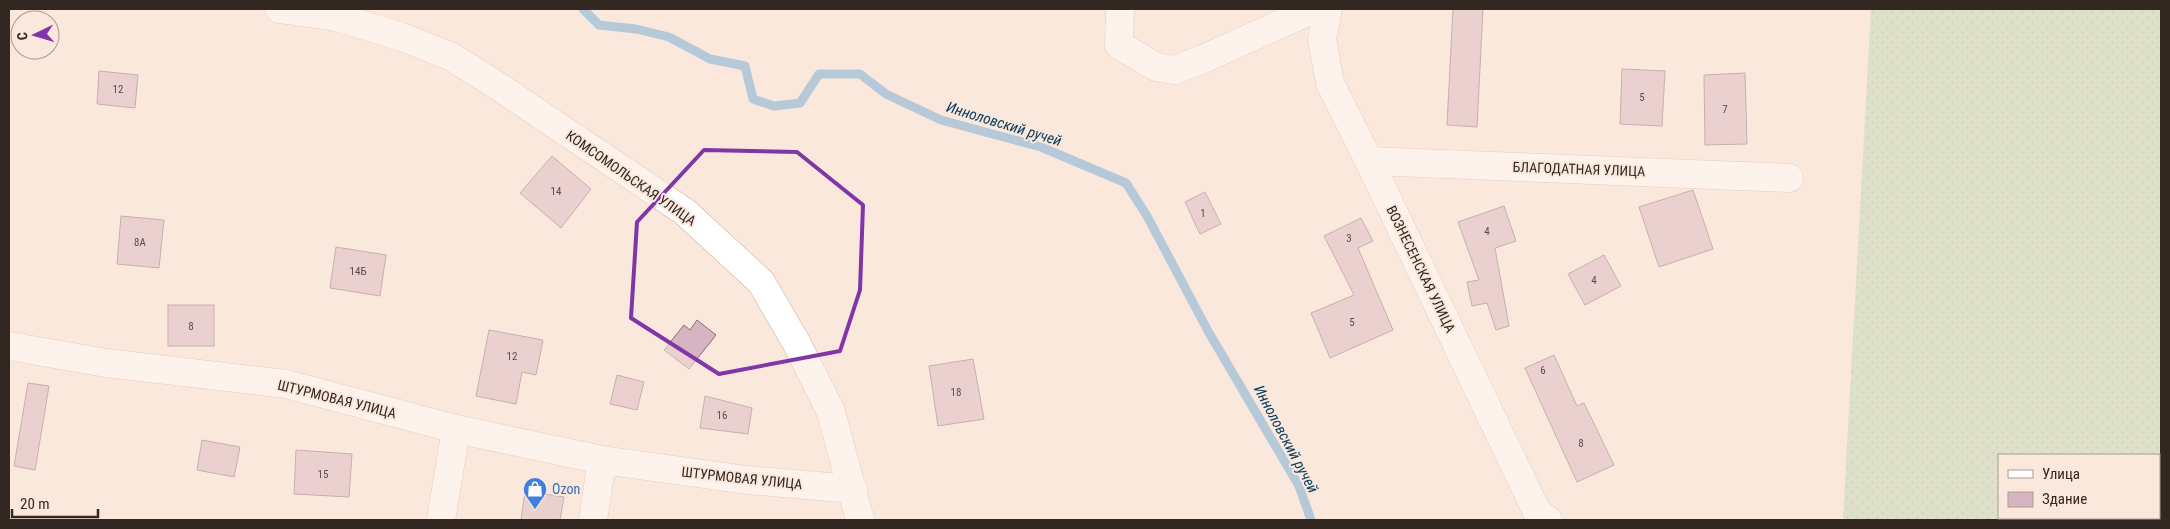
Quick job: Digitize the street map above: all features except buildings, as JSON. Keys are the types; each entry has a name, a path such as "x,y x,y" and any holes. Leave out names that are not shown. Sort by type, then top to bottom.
{"street":[{"name":"КОМСОМОЛЬСКАЯ УЛИЦА","path":"279,9 337,17 402,37 452,57 685,212 761,282 797,344 831,412 860,520"},
{"path":"1120,9 1120,44 1156,67 1174,70 1201,60 1314,9"},
{"name":"ВОЗНЕСЕНСКАЯ УЛИЦА","path":"1328,9 1322,39 1330,83 1537,512 1548,520"},
{"name":"БЛАГОДАТНАЯ УЛИЦА","path":"1369,161 1789,178"},
{"name":"ШТУРМОВАЯ УЛИЦА","path":"9,346 106,362 286,384 456,429 602,460 747,480 853,490"},
{"path":"441,520 456,429"},
{"path":"593,520 602,460"}],"highlighted area":[{"path":"704,150 797,152 863,205 860,290 840,351 719,374 631,318 637,222"}],"green space":[{"path":"1871,9 2161,9 2161,520 1848,520 1843,518"}],"waterway":[{"name":"Инноловский ручей","path":"583,9 599,25 636,29 669,37 710,59 745,66 753,99 774,106 800,103 819,74 860,74 886,94 941,120 1041,147 1126,183 1147,216 1208,331 1299,486 1311,520"}],"place":[{"name":"Ozon","path":"535,510"}]}
